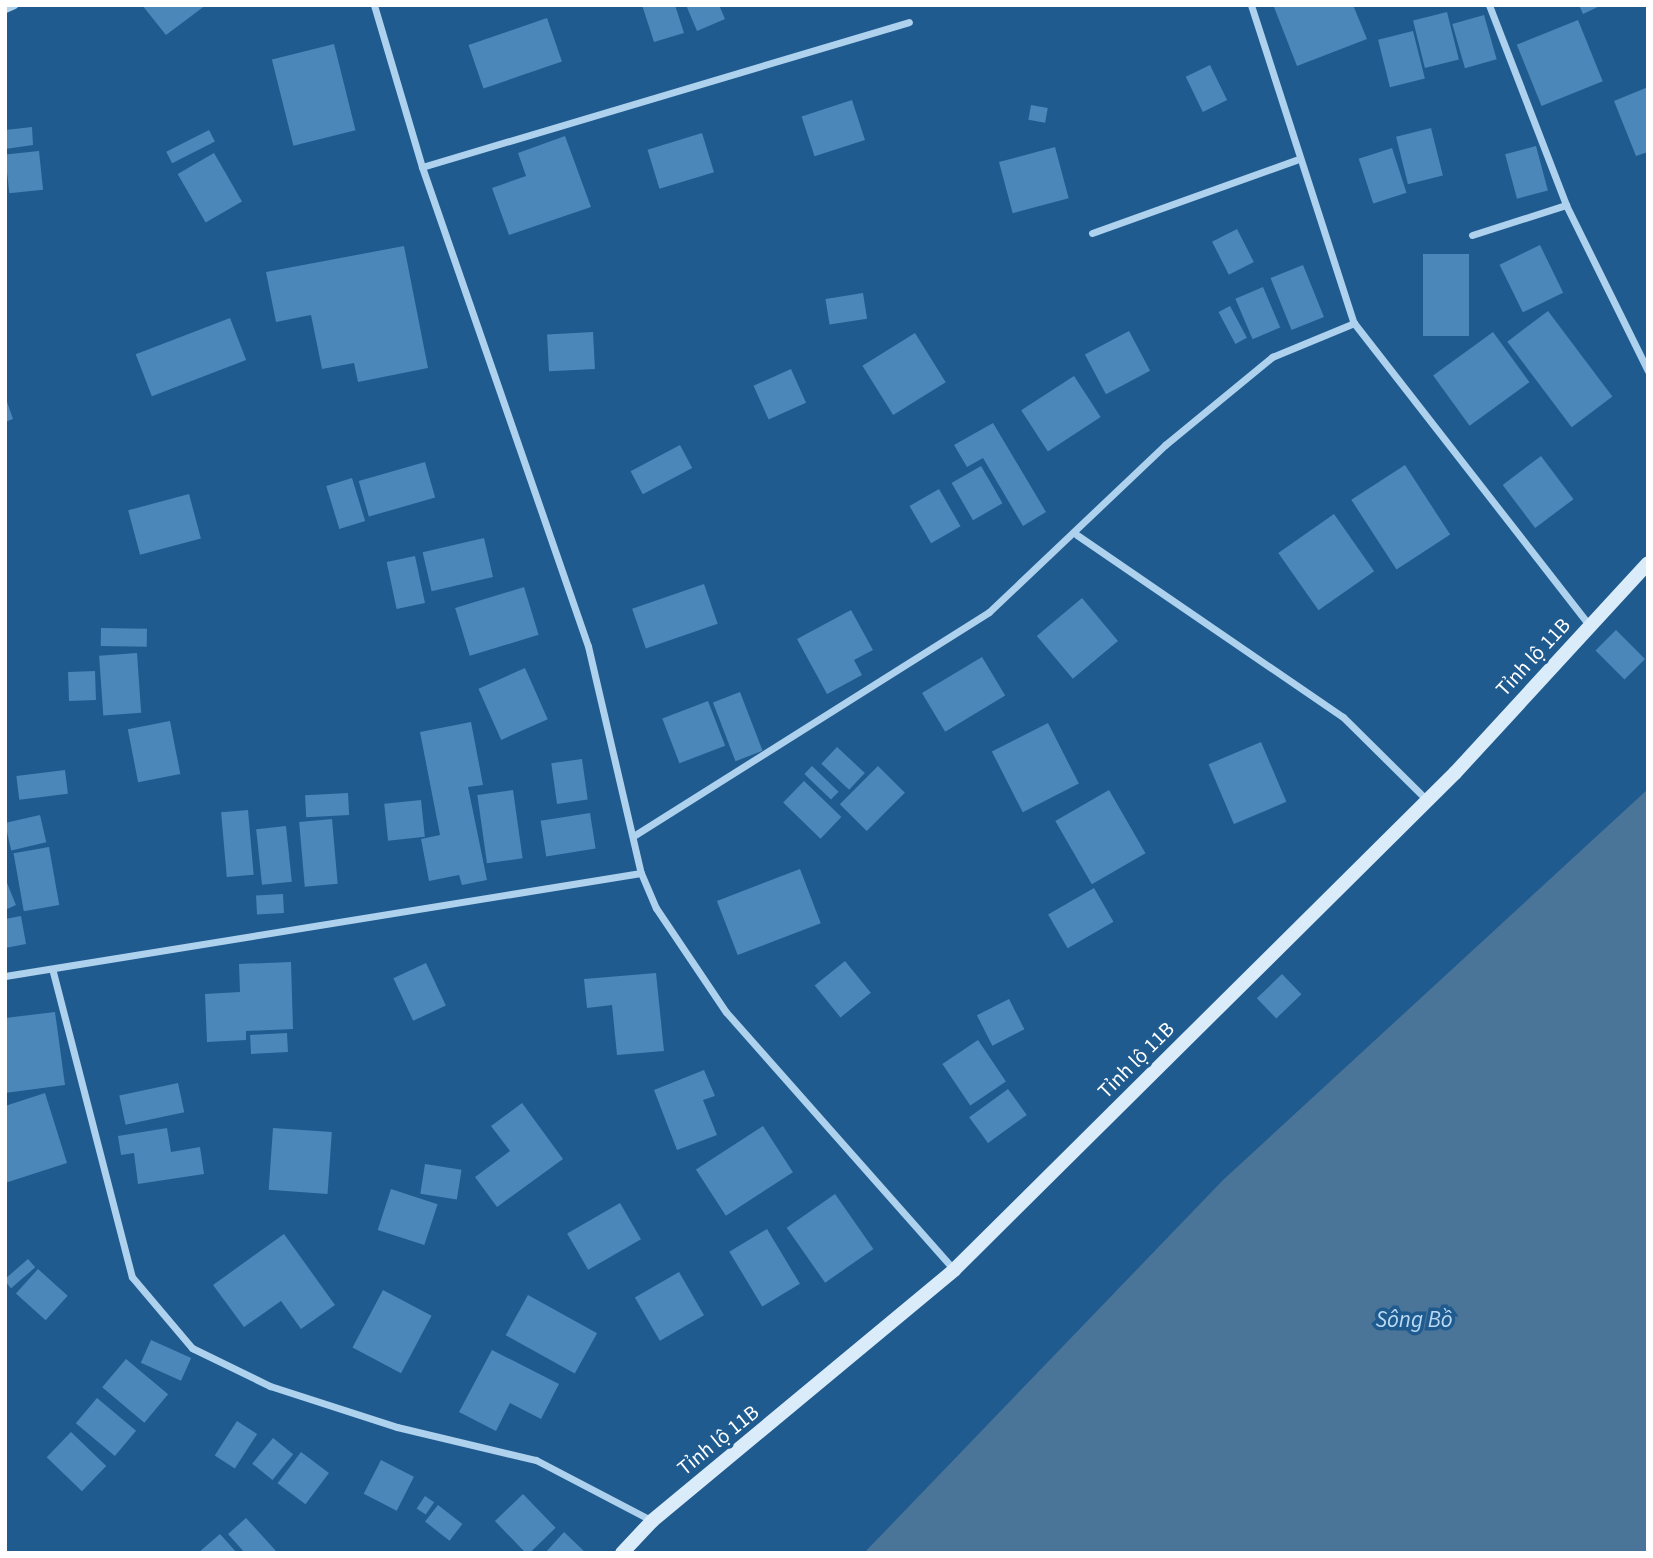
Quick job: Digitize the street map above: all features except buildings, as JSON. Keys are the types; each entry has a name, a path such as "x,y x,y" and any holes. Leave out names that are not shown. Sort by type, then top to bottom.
{"main road":[{"name":"Tỉnh lộ 11B","path":"622,1553 652,1521 954,1270 1427,800 1648,563"}],"street":[{"path":"5,9 14,5"},
{"path":"374,5 422,167 588,646 635,835 641,873 656,908 726,1012 954,1270"},
{"path":"1251,5 1296,160 1354,323 1590,626"},
{"path":"1489,5 1566,205 1648,370"},
{"path":"422,167 909,22"},
{"path":"1092,233 1296,160"},
{"path":"1472,235 1566,205"},
{"path":"635,835 989,612 1077,535 1166,445 1272,357 1354,323"},
{"path":"1077,535 1343,717 1427,800"},
{"path":"5,976 53,972 641,873"},
{"path":"53,972 132,1278 192,1348 282,1391 536,1460 652,1521"}],"water":[{"name":"Sông Bồ","path":"1648,789 1648,1553 864,1553 1223,1180"}]}
